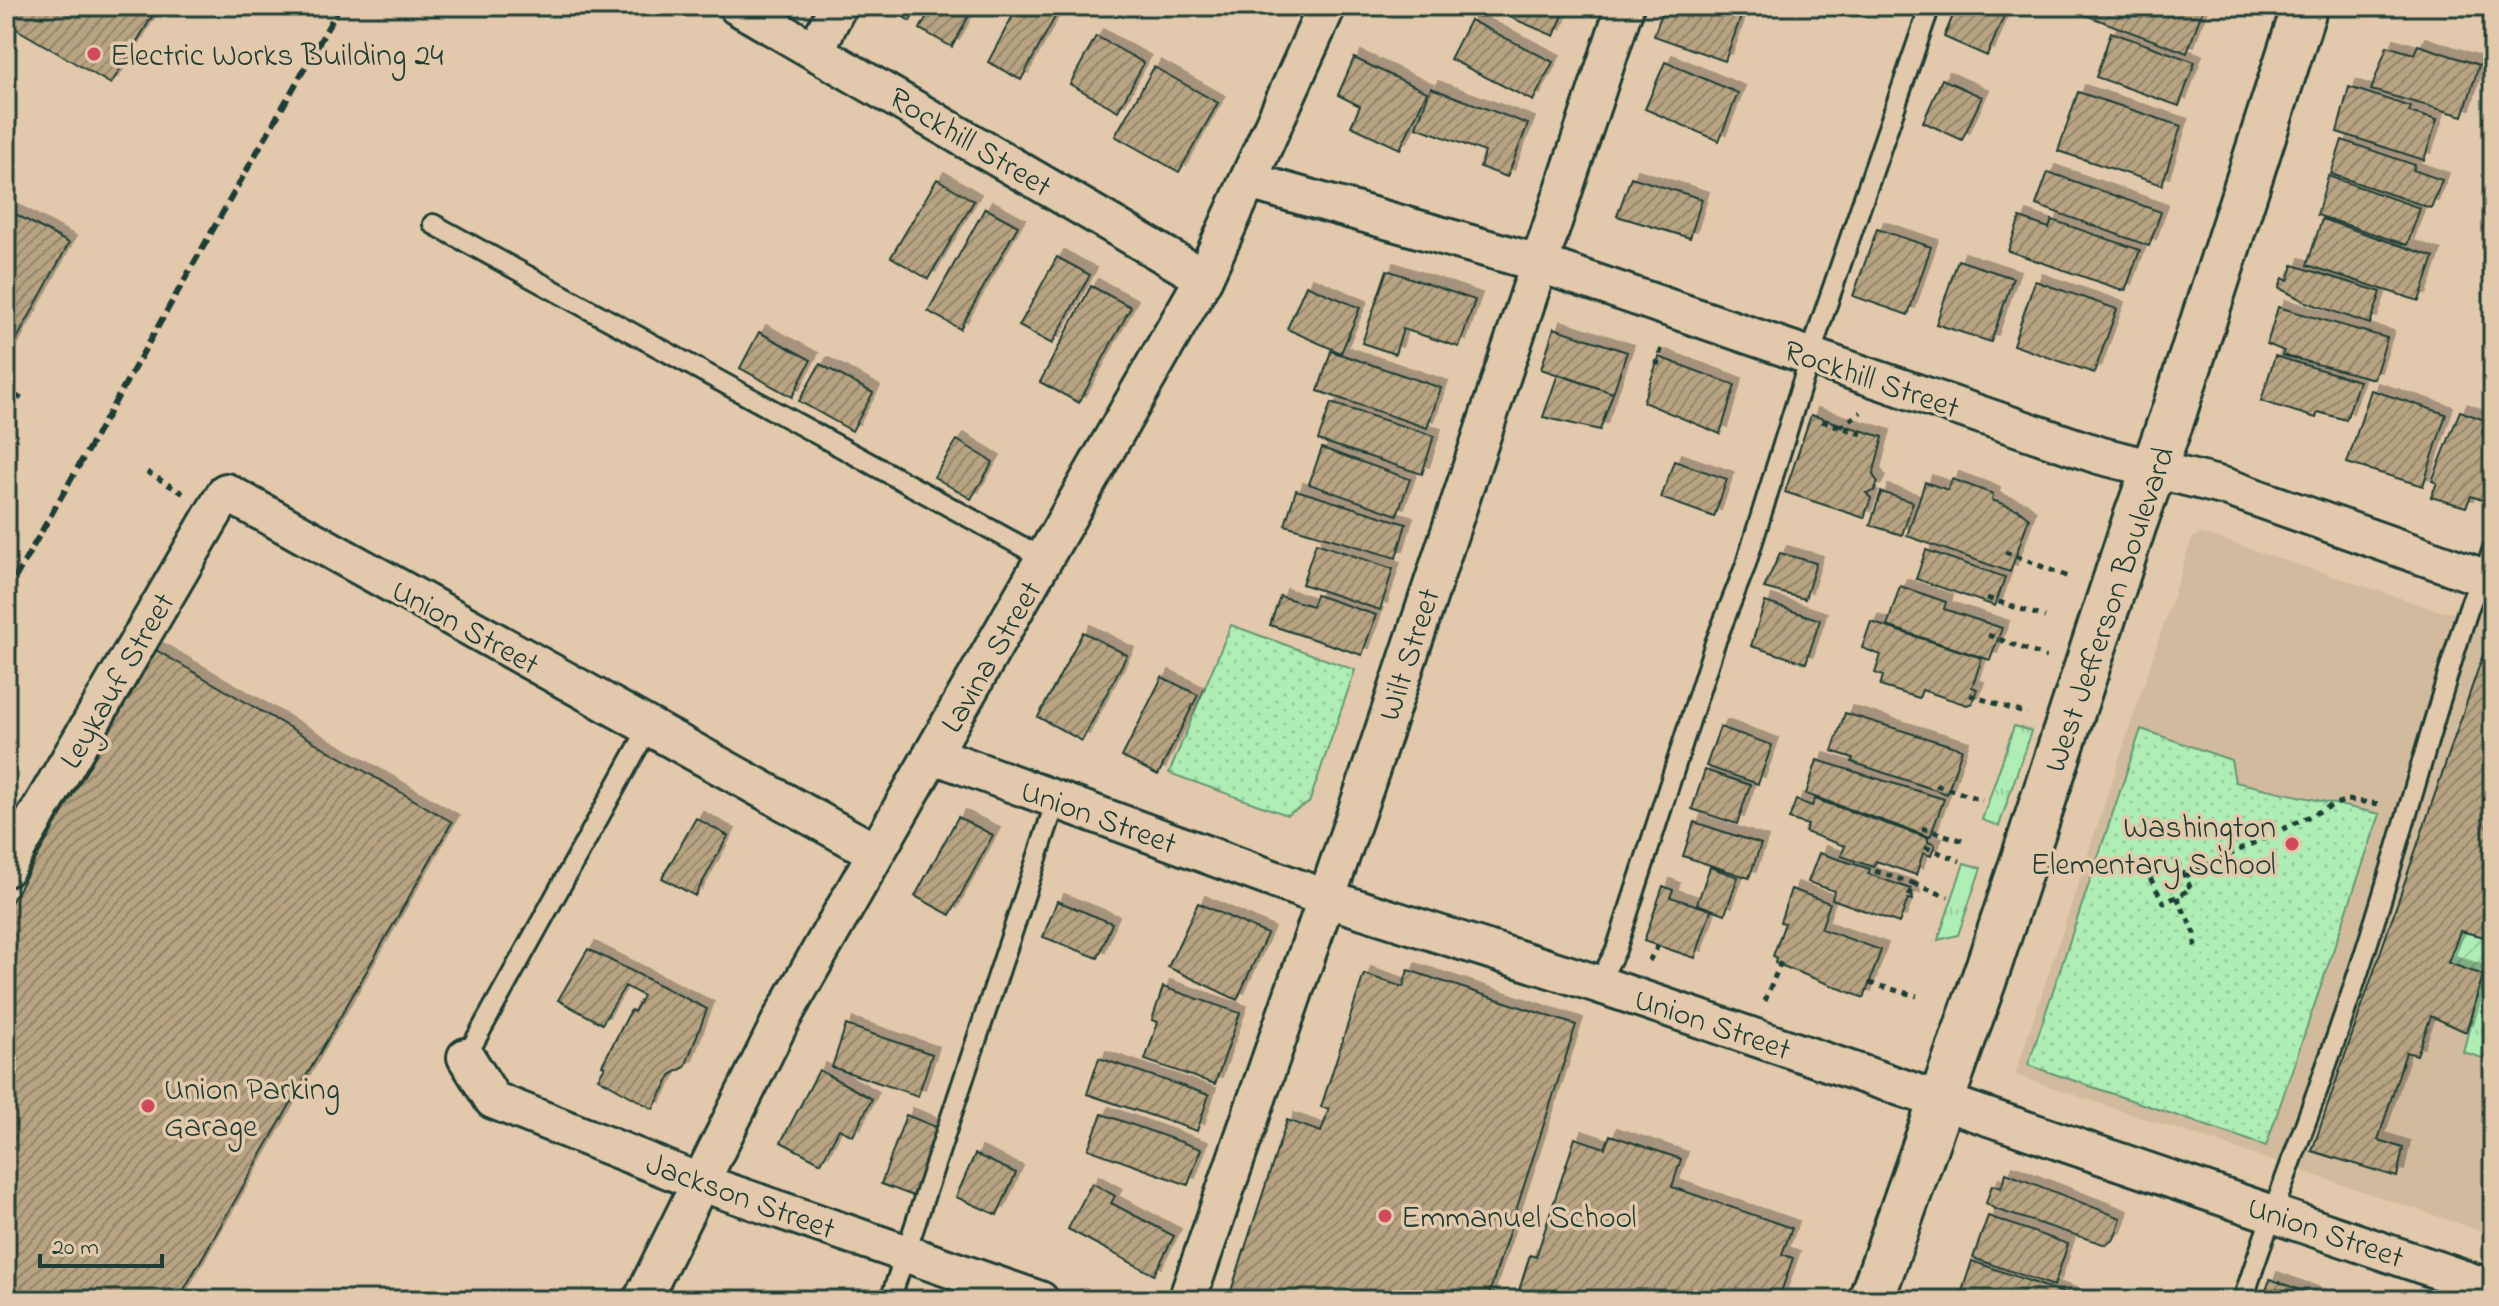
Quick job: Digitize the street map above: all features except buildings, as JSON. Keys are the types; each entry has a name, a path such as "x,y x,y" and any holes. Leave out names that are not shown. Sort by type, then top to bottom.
{"main road":[{"name":"West Jefferson Boulevard","path":"1871,1300 1944,1101 2305,6"}],"street":[{"name":"Rockhill Street","path":"737,6 816,49 1204,278"},
{"path":"816,49 838,6"},
{"name":"Lavina Street","path":"642,1300 782,1018 1204,278 1327,6"},
{"name":"Wilt Street","path":"1187,1300 1625,6"},
{"name":"Rockhill Street","path":"1249,181 1538,263 2083,451 2226,487 2490,569"},
{"name":"Union Street","path":"226,492 875,852"},
{"name":"Leykauf Street","path":"6,868 226,492"},
{"name":"Union Street","path":"934,755 1325,898 1598,984 2493,1289"},
{"name":"Jackson Street","path":"466,1057 493,1100 699,1182 1040,1300"}],"lane":[{"path":"1598,984 1616,950 1715,643 1745,567 1811,357 1930,6"},
{"path":"433,224 1045,559"},
{"path":"2243,1300 2348,1004 2411,810 2424,753 2469,606 2490,569"},
{"path":"466,1057 649,727"},
{"path":"890,1300 1056,801"}],"path":[{"path":"1660,364 1657,363 1662,348"},
{"path":"6,390 22,399"},
{"path":"1840,427 1841,422 1858,416"},
{"path":"1818,424 1820,420 1862,434 1860,439"},
{"path":"2005,552 2076,580"},
{"path":"1987,598 2045,617"},
{"path":"1988,635 2032,652"},
{"path":"1970,695 2012,709"},
{"path":"1936,785 1982,800"},
{"path":"2185,876 2335,804 2348,800 2392,804"},
{"path":"1922,828 1967,842"},
{"path":"1925,847 1960,861"},
{"path":"2177,861 2185,876 2191,889 2164,903 2149,876 2177,861"},
{"path":"1875,871 1948,897"},
{"path":"1909,896 1915,884"},
{"path":"2177,897 2195,934 2195,950"},
{"path":"1649,961 1658,946"},
{"path":"1765,1002 1782,959"},
{"path":"1869,983 1917,996"}],"shaded area":[{"name":"Washington Elementary School","path":"2202,533 2443,612 2493,614 2493,1235 2015,1075 2192,538"}],"green space":[{"path":"1231,625 1355,670 1309,803 1287,815 1169,773"},
{"path":"2014,726 2031,731 1999,826 1982,820"},
{"path":"2141,729 2231,760 2235,782 2380,814 2266,1146 2028,1065"},
{"path":"1964,863 1981,868 1958,935 1938,940"},
{"path":"2460,931 2493,939 2493,974 2483,975 2448,963"},
{"path":"2493,974 2493,1061 2463,1052 2483,975"}],"railway":[{"path":"6,594 340,6"}],"place":[{"name":"Electric Works Building 24","path":"94,54"},
{"name":"Washington Elementary School","path":"2292,844"},
{"name":"Union Parking Garage","path":"148,1106"},
{"name":"Emmanuel School","path":"1385,1216"}]}
